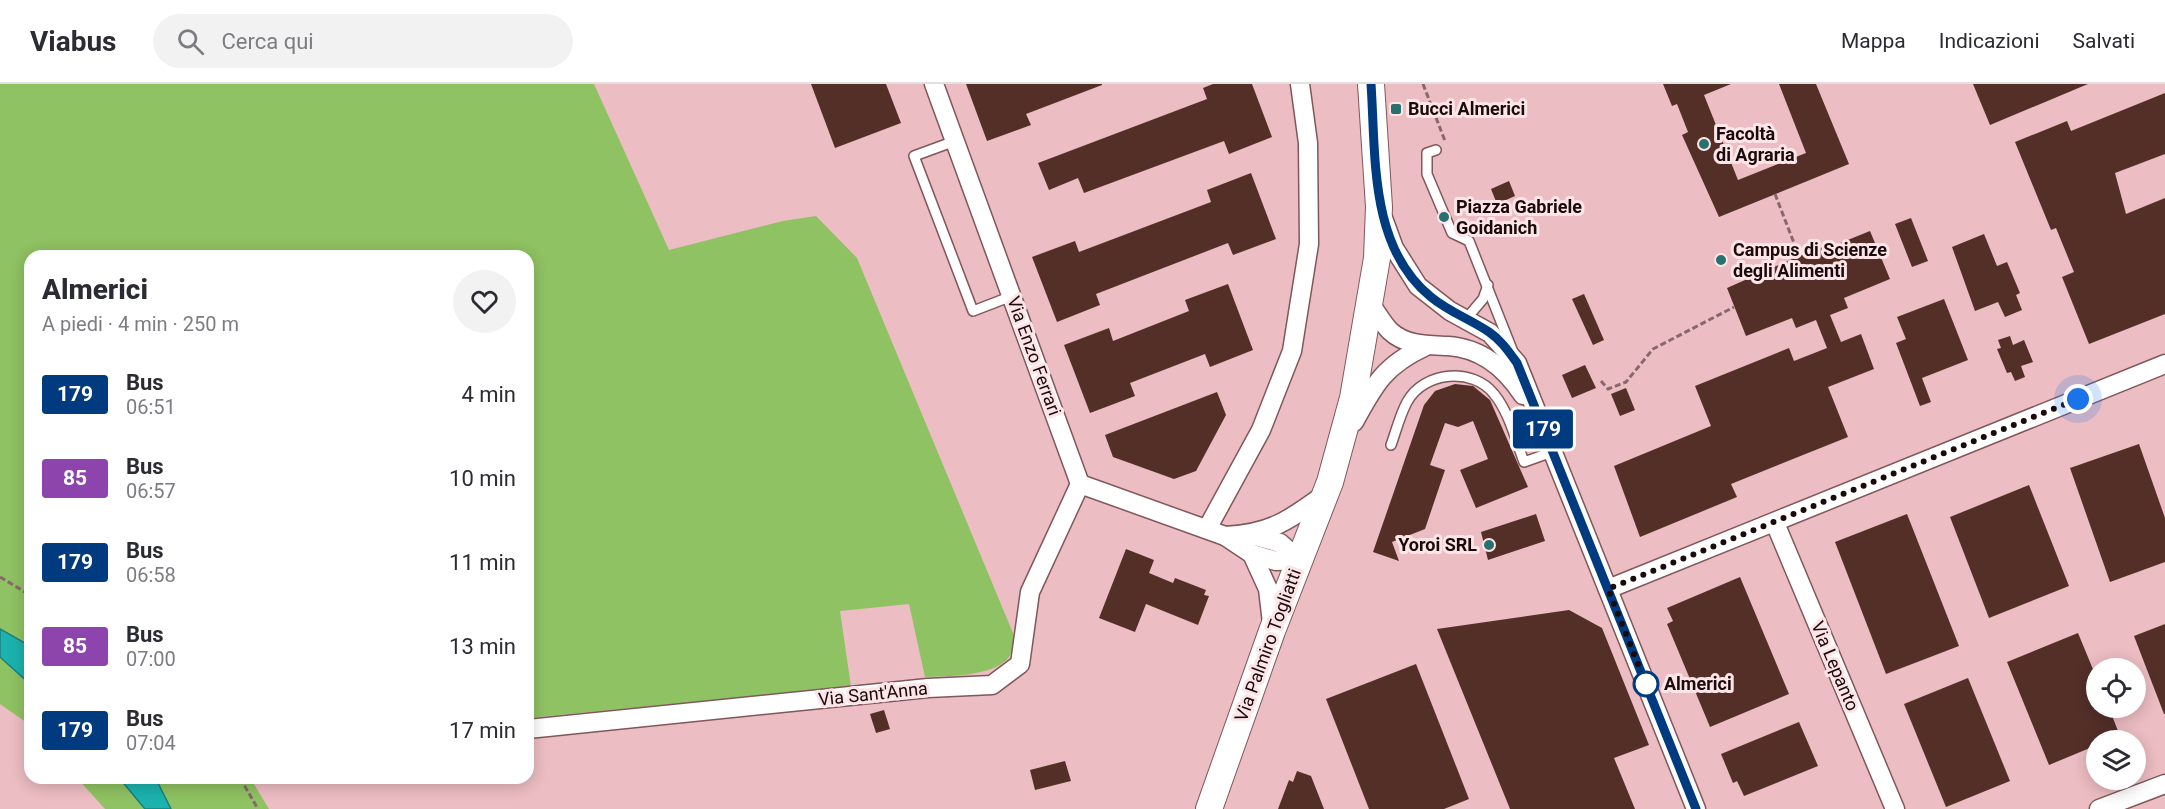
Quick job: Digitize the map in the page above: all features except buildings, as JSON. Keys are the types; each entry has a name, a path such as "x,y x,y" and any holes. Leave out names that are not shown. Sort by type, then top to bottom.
{"main road":[{"name":"Via Palmiro Togliatti","path":"1209,809 1272,631 1328,488 1353,399 1371,305 1377,258 1379,207 1371,84"}],"street":[{"name":"Via Enzo Ferrari","path":"934,84 1080,484"},
{"path":"1207,529 1261,430 1292,351 1309,244 1308,143 1300,84"},
{"path":"1379,207 1394,248 1418,286 1450,311 1490,333 1517,363 1696,809"},
{"path":"1371,305 1390,331 1404,340 1426,346 1449,346 1470,350 1491,360 1513,379 1541,425"},
{"name":"Via Palmiro Togliatti","path":"1328,488 1350,429 1374,384 1392,365 1426,346"},
{"path":"1608,589 2165,364"},
{"path":"1080,484 1225,536 1252,554 1276,561 1299,560"},
{"name":"Via Sant'Anna","path":"534,728 928,688 992,685 1020,664 1030,592 1080,484"},
{"path":"1225,536 1252,535 1278,526 1328,488"},
{"name":"Via Lepanto","path":"1775,523 1895,809"},
{"path":"1252,535 1280,543 1299,560"},
{"path":"1252,554 1268,589 1272,606 1272,631"},
{"path":"2099,809 2165,784"}],"lane":[{"path":"955,141 914,156 973,311 1012,296"},
{"path":"1436,150 1427,153 1427,174 1452,233 1469,240 1517,363"},
{"path":"1466,319 1483,299 1488,285"},
{"path":"1391,445 1408,401 1419,387 1437,378 1460,376 1482,382 1496,396 1524,462 1552,452"}],"path":[{"path":"1423,84 1447,145 1436,150"},
{"path":"1775,194 1799,256"},
{"path":"1601,381 1608,389 1626,382 1653,349 1734,307"},
{"path":"0,577 24,591"},
{"path":"243,784 258,809"}],"green space":[{"path":"0,84 594,84 669,250 783,221 816,216 857,258 1015,638 1009,657 1002,664 993,668 957,676 925,677 909,604 840,611 851,687 534,717 534,250 24,250 24,643 0,629"},
{"path":"0,657 24,679 24,721 0,704"},
{"path":"82,784 124,784 145,809 105,809"},
{"path":"158,784 254,784 269,809 171,809"}],"water":[{"path":"0,629 24,643 24,679 0,657"},
{"path":"124,784 158,784 171,809 145,809"}],"bus line":[{"name":"179","path":"1371,84 1379,207 1394,248 1406,271 1418,286 1450,311 1490,333 1517,363 1696,809"}],"place":[{"name":"Bucci Almerici","path":"1396,109"},
{"name":"Facoltà di Agraria","path":"1704,144"},
{"name":"Piazza Gabriele Goidanich","path":"1444,217"},
{"name":"Campus di Scienze degli Alimenti","path":"1721,260"},
{"name":"Yoroi SRL","path":"1489,545"},
{"name":"Almerici","path":"1646,684"}],"route":[{"path":"1646,684 1608,589 2078,399"}]}
